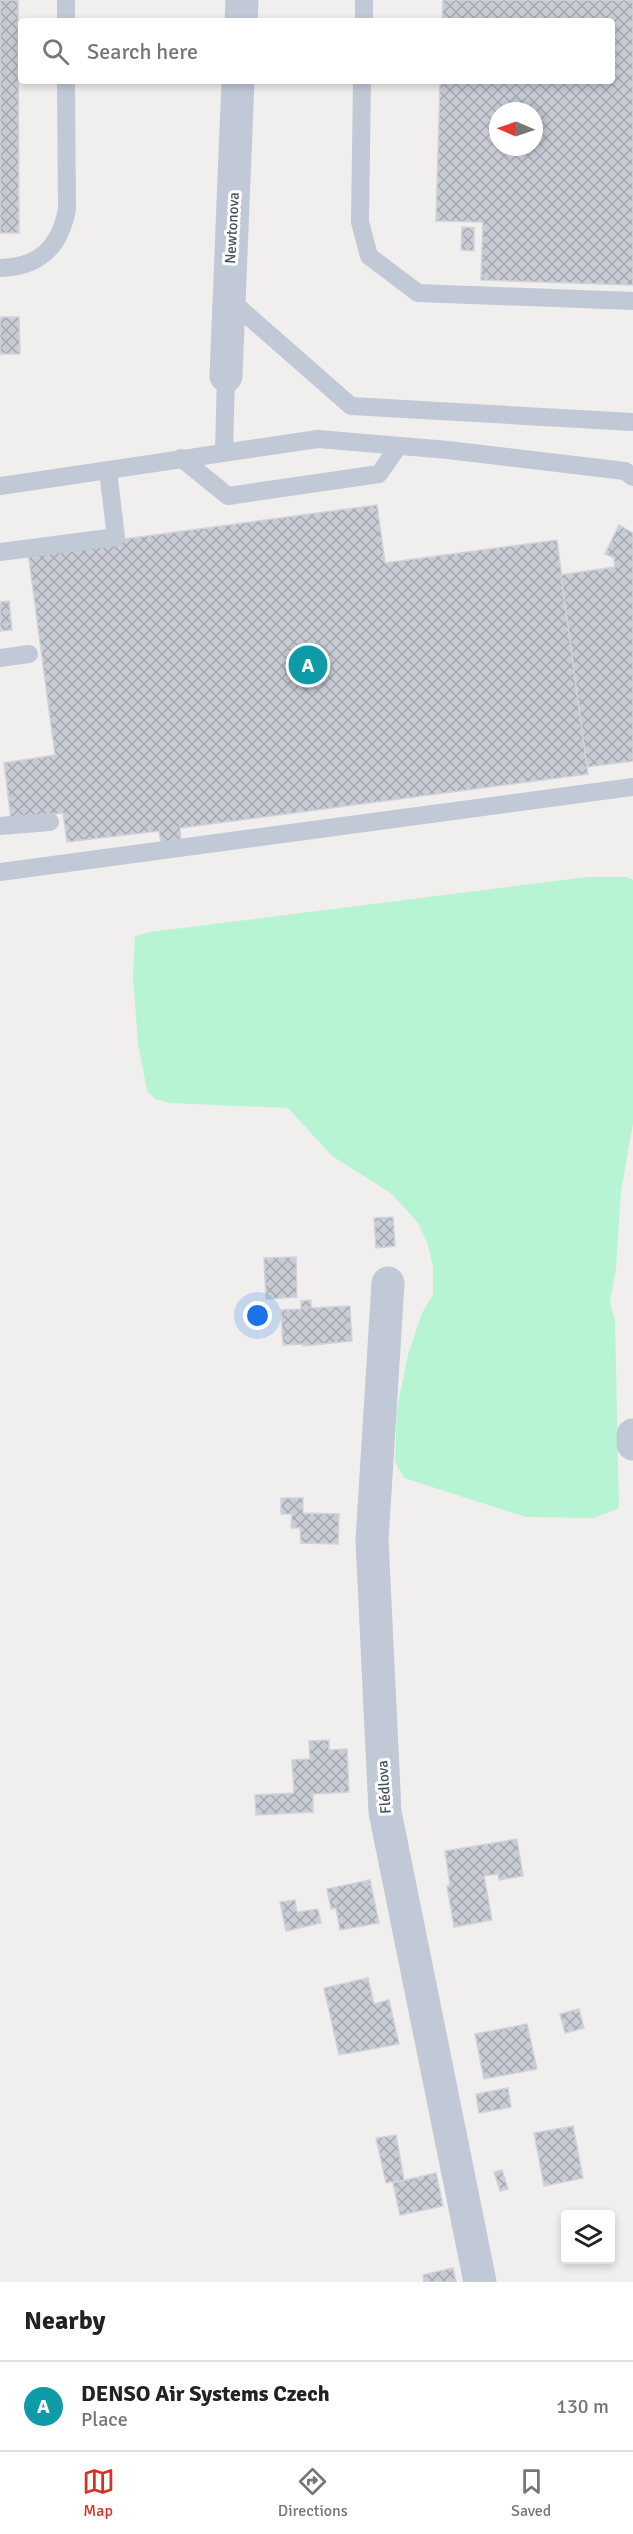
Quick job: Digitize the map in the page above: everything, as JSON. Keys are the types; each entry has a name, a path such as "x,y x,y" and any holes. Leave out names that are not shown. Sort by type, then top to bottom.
{"street":[{"path":"241,18 242,0"},
{"name":"Newtonova","path":"226,376 238,84"},
{"name":"Flédlova","path":"388,1283 372,1540 385,1812 480,2282"},
{"path":"633,1435 633,1444"}],"lane":[{"path":"66,0 66,18"},
{"path":"364,0 364,18"},
{"path":"0,268 25,265 41,257 55,244 63,227 67,209 66,84"},
{"path":"362,84 360,222 369,255 418,293 633,301"},
{"path":"229,299 351,406 633,422"},
{"path":"224,452 226,376"},
{"path":"0,486 318,440 397,448 448,450 625,471 633,477"},
{"path":"181,458 228,496 379,474 397,448"},
{"path":"0,552 116,537 108,471"},
{"path":"0,658 29,654"},
{"path":"0,872 633,787"},
{"path":"0,826 50,822"}],"green space":[{"path":"587,877 627,877 633,880 633,1123 621,1191 616,1269 610,1302 615,1321 619,1508 594,1518 526,1517 404,1478 395,1462 397,1408 408,1355 422,1313 433,1295 433,1268 428,1245 418,1223 392,1194 332,1156 288,1108 170,1103 155,1099 147,1091 138,1043 133,977 135,936 150,932"}],"building":[{"path":"0,0 18,0 19,233 0,233"},
{"path":"443,0 633,0 633,285 481,280 483,222 436,221 440,84 615,84 615,18 442,18"},
{"path":"462,227 474,228 474,251 461,250"},
{"path":"0,317 19,317 20,354 0,354"},
{"path":"377,505 385,563 557,540 588,774 180,828 181,840 161,842 159,831 67,842 63,813 11,820 4,763 55,755 28,552"},
{"path":"619,525 633,533 633,761 587,767 561,575 615,567 614,558 605,554"},
{"path":"9,601 12,630 0,631 0,602"},
{"path":"393,1217 395,1246 376,1248 374,1218"},
{"path":"296,1257 297,1297 266,1299 264,1258"},
{"path":"311,1300 311,1308 350,1306 352,1341 303,1346 303,1344 283,1345 281,1310 301,1309 301,1301"},
{"path":"281,1498 303,1498 303,1513 339,1514 338,1544 301,1543 300,1528 291,1528 292,1514 281,1514"},
{"path":"329,1740 329,1750 347,1749 349,1792 313,1794 313,1812 256,1815 255,1795 294,1793 292,1760 310,1759 309,1741"},
{"path":"517,1839 523,1876 499,1880 498,1874 484,1876 492,1920 454,1927 447,1886 450,1885 445,1851"},
{"path":"370,1880 379,1923 340,1930 336,1908 331,1909 327,1889"},
{"path":"295,1900 297,1912 318,1909 321,1923 286,1931 280,1902"},
{"path":"368,1978 374,2004 389,2000 399,2044 339,2055 324,1988"},
{"path":"579,2009 584,2028 565,2033 560,2014"},
{"path":"527,2024 537,2069 484,2079 475,2034"},
{"path":"508,2088 511,2107 479,2113 476,2094"},
{"path":"573,2126 583,2178 544,2186 534,2133"},
{"path":"396,2135 404,2180 386,2183 376,2138"},
{"path":"502,2170 508,2189 500,2191 494,2172"},
{"path":"436,2173 443,2206 400,2215 393,2183"},
{"path":"453,2268 456,2282 424,2282 423,2275"}],"place":[{"name":"DENSO Air Systems Czech","path":"308,665"}]}
